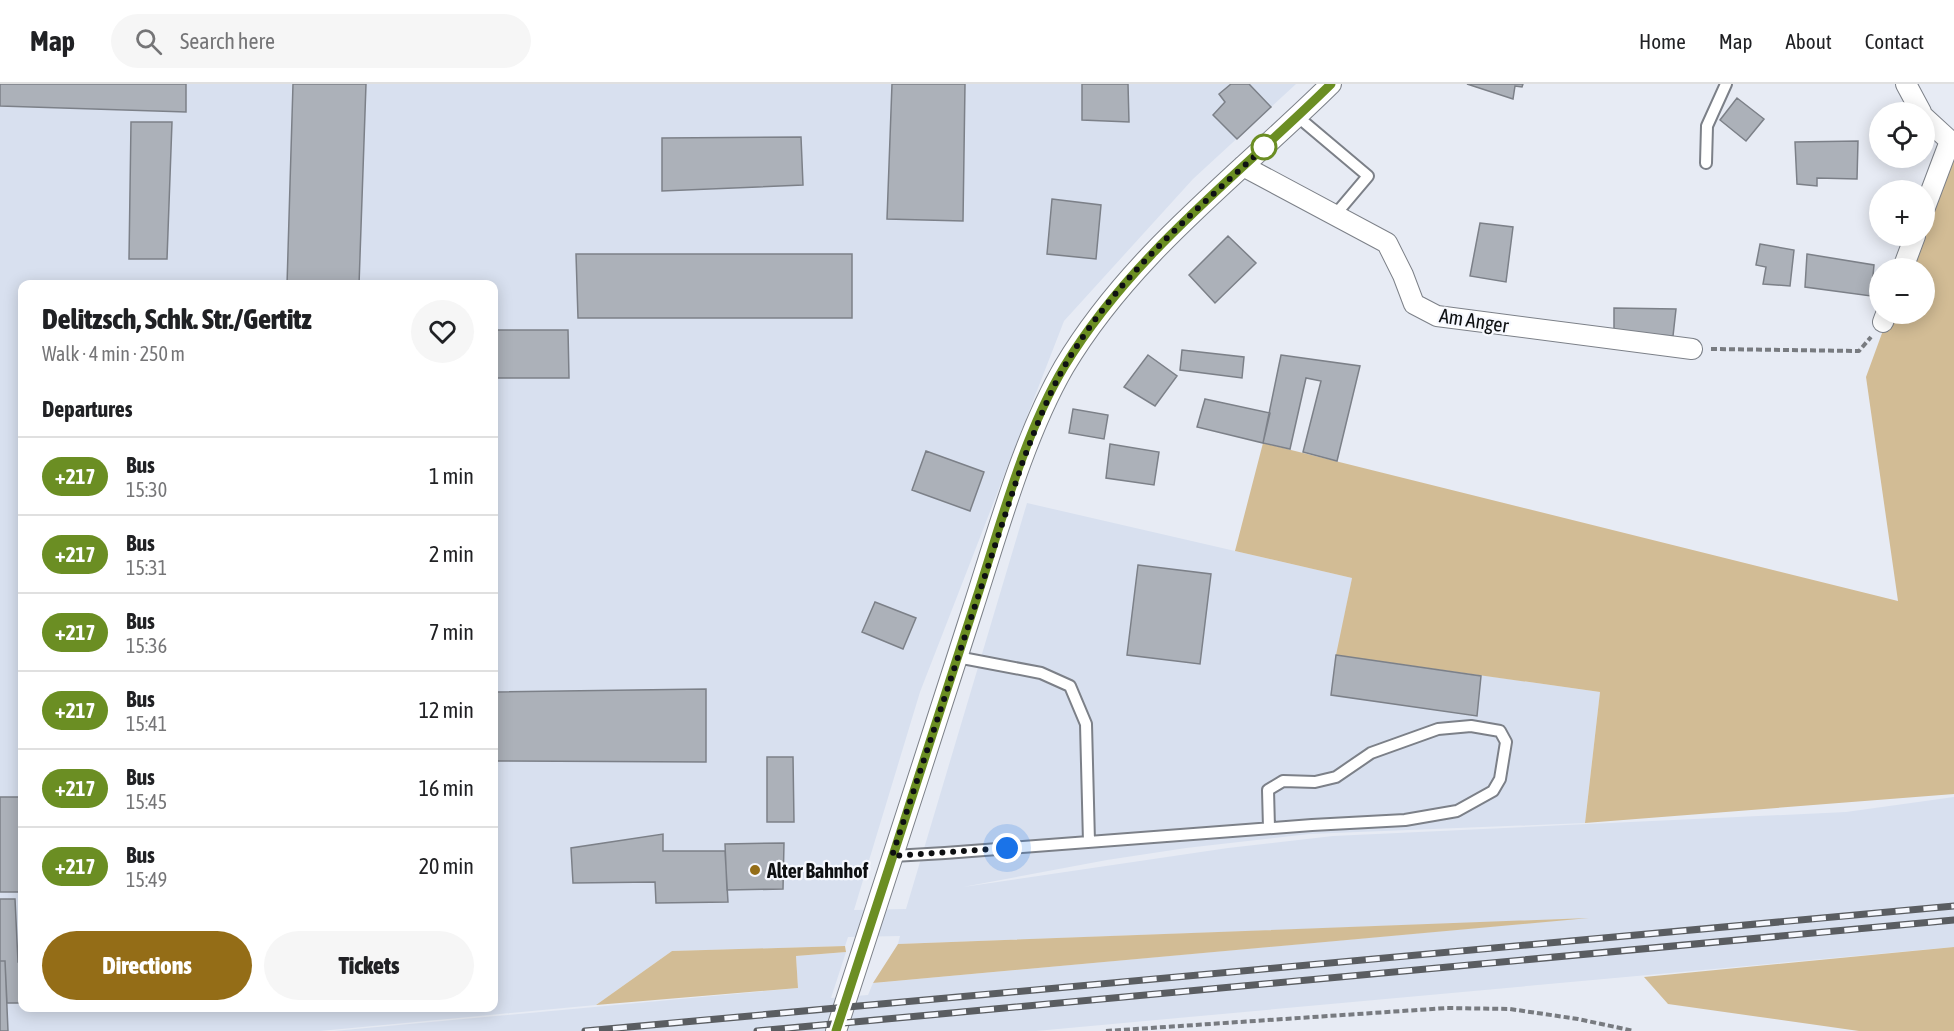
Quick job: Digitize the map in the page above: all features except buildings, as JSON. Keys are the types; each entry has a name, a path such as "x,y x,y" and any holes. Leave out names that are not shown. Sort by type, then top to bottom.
{"street":[{"path":"836,1031 1023,461 1039,419 1064,368 1094,322 1141,264 1331,84"},
{"path":"1906,84 1916,102"},
{"path":"1935,127 1952,142 1935,183"},
{"name":"Am Anger","path":"1243,166 1387,243 1414,304 1437,316 1692,349"}],"lane":[{"path":"1706,163 1707,126 1726,84"},
{"path":"1298,117 1368,176 1335,214"},
{"path":"957,657 1041,674 1070,686 1086,724 1089,842"},
{"path":"892,856 1406,820 1457,811 1493,790 1500,780 1506,742 1500,731 1471,726 1438,729 1371,753 1336,777 1315,782 1283,781 1268,790 1269,828"}],"path":[{"path":"1692,349 1859,351 1880,324"},
{"path":"1106,1031 1447,1008 1510,1009 1578,1019 1634,1031"}],"shaded area":[{"path":"0,84 1296,84 1193,179 1064,321 920,692 854,910 906,909 1027,503 1352,578 1337,655 1600,692 1585,823 1309,834 1186,848 1107,860 963,887 1228,848 1333,836 1846,812 1954,797 1954,947 1036,1031 334,1031 798,988 796,956 846,952 831,998 868,995 873,983 1572,919 898,944 900,936 848,937 845,946 672,951 596,1005 320,1031 0,1031"},
{"path":"1954,143 1954,794 1585,823 1600,692 1336,655 1352,578 1235,551 1263,443 1898,601 1866,377 1885,324 1935,324 1935,258 1911,258 1918,246 1935,246 1935,189"},
{"path":"1589,918 873,983 898,944"},
{"path":"845,946 846,952 796,956 798,988 596,1005 672,951"},
{"path":"1954,947 1954,1031 1859,1031 1668,1004 1644,977"}],"railway":[{"path":"585,1031 1954,906"},
{"path":"757,1031 1954,920"}],"bus line":[{"name":"+217","path":"836,1031 1005,513 1039,419 1064,368 1094,322 1141,264 1331,84"}],"place":[{"name":"Alter Bahnhof","path":"755,870"}],"route":[{"path":"1007,848 892,856 1023,461 1039,419 1064,368 1094,322 1141,264 1267,145 1264,147"}]}
